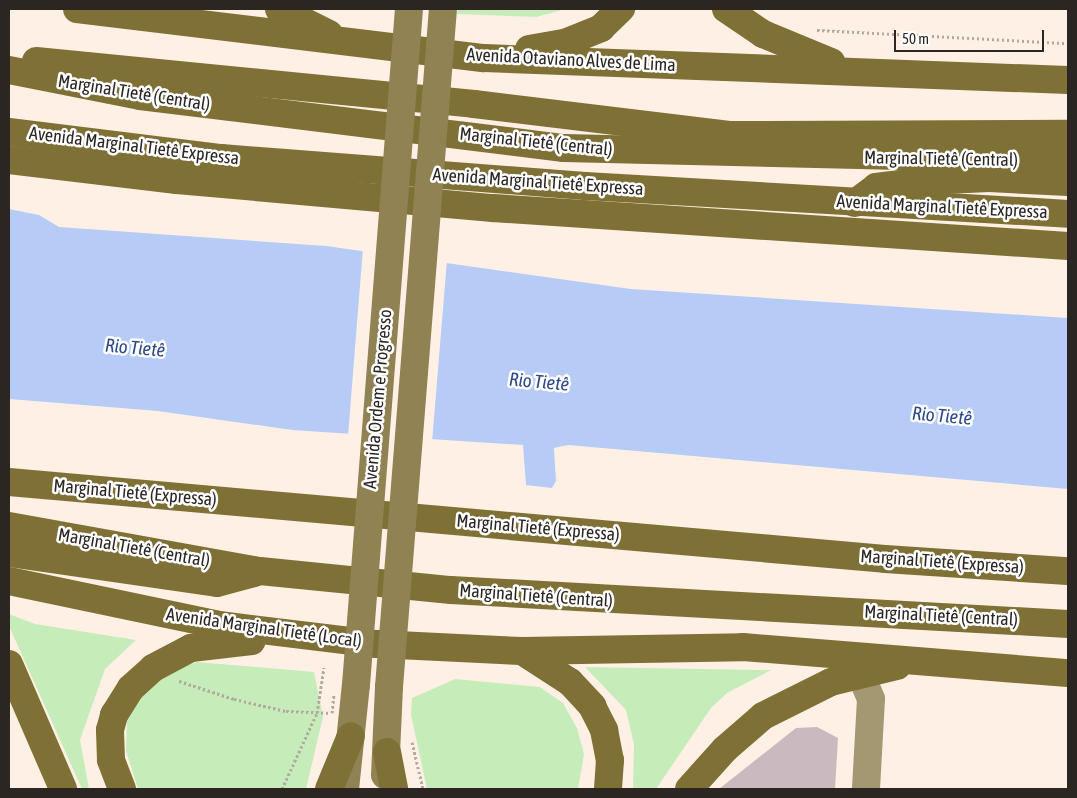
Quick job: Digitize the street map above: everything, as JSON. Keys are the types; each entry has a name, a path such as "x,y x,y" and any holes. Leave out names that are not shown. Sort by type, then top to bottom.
{"highway":[{"name":"Avenida Otaviano Alves de Lima","path":"77,9 484,58 862,70 1068,80"},
{"path":"278,9 348,43"},
{"path":"484,58 567,42 601,28 621,9"},
{"path":"726,9 763,34 792,47 862,70"},
{"path":"9,58 474,104 729,135 1068,134"},
{"name":"Marginal Tietê (Central)","path":"9,70 140,96 564,148 1068,160"},
{"name":"Avenida Marginal Tietê Expressa","path":"9,132 221,158 853,204 1068,214"},
{"path":"9,160 177,180 483,207 1068,246"},
{"path":"853,204 876,187 923,181 989,178 1068,182"},
{"name":"Marginal Tietê (Expressa)","path":"9,482 886,558 1068,571"},
{"name":"Marginal Tietê (Central)","path":"9,526 260,571 546,598 1068,624"},
{"path":"9,553 217,583 260,571"},
{"name":"Avenida Marginal Tietê (Local)","path":"9,580 77,597 304,638 522,651 742,647 932,660"},
{"path":"122,789 111,760 110,730 122,700 154,668 176,654 208,644 304,638"},
{"path":"522,651 570,682 592,706 604,730 610,760 608,789"},
{"path":"689,789 725,749 763,716 831,682 860,674 932,660 1068,673"},
{"path":"9,664 63,789"},
{"path":"329,789 351,736"},
{"path":"387,752 394,789"}],"main road":[{"name":"Avenida Ordem e Progresso","path":"345,789 356,685 409,9"},
{"name":"Avenida Ordem e Progresso","path":"384,789 389,687 443,9"}],"street":[{"path":"860,674 871,699 866,789"}],"path":[{"path":"810,29 1068,43"},
{"path":"154,668 234,699 286,711 332,713"},
{"path":"282,789 317,712 324,668"},
{"path":"410,737 423,789"}],"green space":[{"path":"458,9 566,9 536,17 457,14"},
{"path":"9,614 35,624 136,640 105,669 80,740 89,789 82,789 9,626"},
{"path":"197,662 314,672 323,717 306,789 138,789 126,751 127,722 143,691 168,671"},
{"path":"585,667 771,670 727,693 711,708 656,789 633,789 634,745 626,710"},
{"path":"455,679 540,687 563,703 577,728 584,754 578,789 427,789 411,715 412,698"}],"water":[{"name":"Rio Tietê","path":"9,209 39,215 59,227 326,246 631,289 1068,318 1068,489 568,445 554,448 556,481 552,488 526,485 523,445 292,430 158,411 9,399"}],"pier":[{"path":"363,248 447,260 432,442 348,436"}],"building":[{"path":"817,727 838,738 835,789 719,789 796,728"}]}
